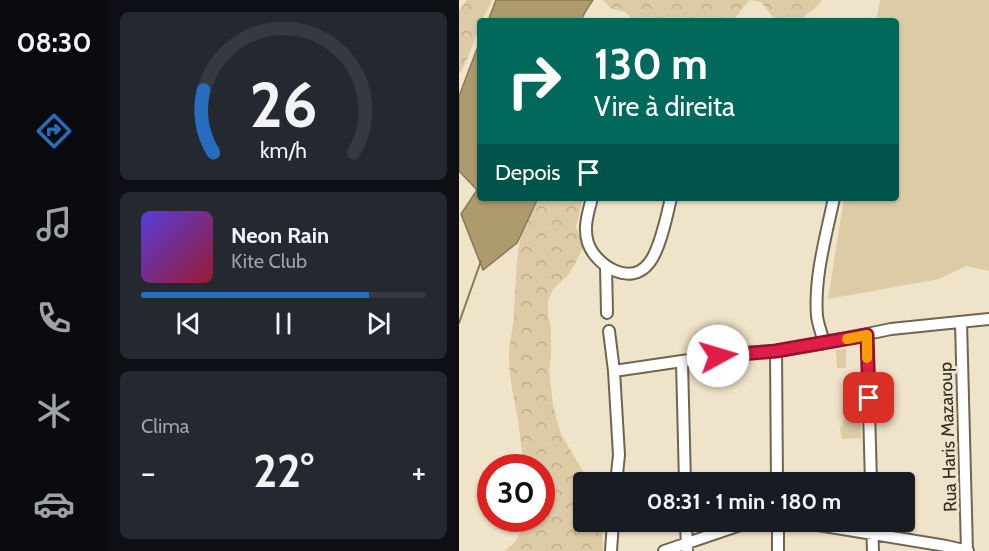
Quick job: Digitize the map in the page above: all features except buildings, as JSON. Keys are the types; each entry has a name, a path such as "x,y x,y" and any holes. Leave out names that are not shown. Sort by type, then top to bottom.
{"street":[{"path":"591,201 585,231 588,244 598,259 613,271 631,274 643,270 655,255 670,201"},
{"path":"824,343 817,318 817,300 822,255 833,201"},
{"path":"606,266 607,313"},
{"path":"614,371 730,354 776,351 891,329 989,319"},
{"name":"Rua Haris Mazaroup","path":"961,322 968,551"},
{"path":"609,332 614,371 619,455 618,472"},
{"path":"867,335 871,472"},
{"path":"776,351 777,472"},
{"path":"683,362 685,472"},
{"path":"611,551 612,532"},
{"path":"686,532 687,547"},
{"path":"664,551 687,547 724,532"},
{"path":"778,532 778,551"},
{"path":"861,532 968,551"},
{"path":"873,534 873,551"}],"green space":[{"path":"467,0 492,0 483,18 477,18 477,34 459,74 459,11"},
{"path":"602,0 750,0 735,18 632,18 625,12 612,9"},
{"path":"750,0 822,0 804,18 773,18 761,2"},
{"path":"880,0 989,0 989,271 966,266 939,279 828,299 844,201 899,201 899,18 877,18"},
{"path":"537,201 582,201 576,227 584,245 574,266 553,289 548,301 551,328 549,370 553,405 561,434 583,472 573,472 573,532 602,532 603,551 505,551 516,541 520,532 555,532 555,454 522,454 510,376 509,353 514,319 516,268 520,238"},
{"path":"846,349 846,368 837,368 836,350"},
{"path":"861,418 861,438 842,439 840,427 843,426 843,419"}],"shaded area":[{"path":"496,0 593,0 582,18 489,18"},
{"path":"477,49 477,190 459,171 459,96"},
{"path":"477,190 477,201 537,201 517,243 483,270 461,214"}],"waterway":[{"path":"459,323 481,261"}],"slow traffic":[{"path":"847,339 867,335 867,358"}],"route":[{"path":"718,356 776,351 867,335 869,398"}]}
